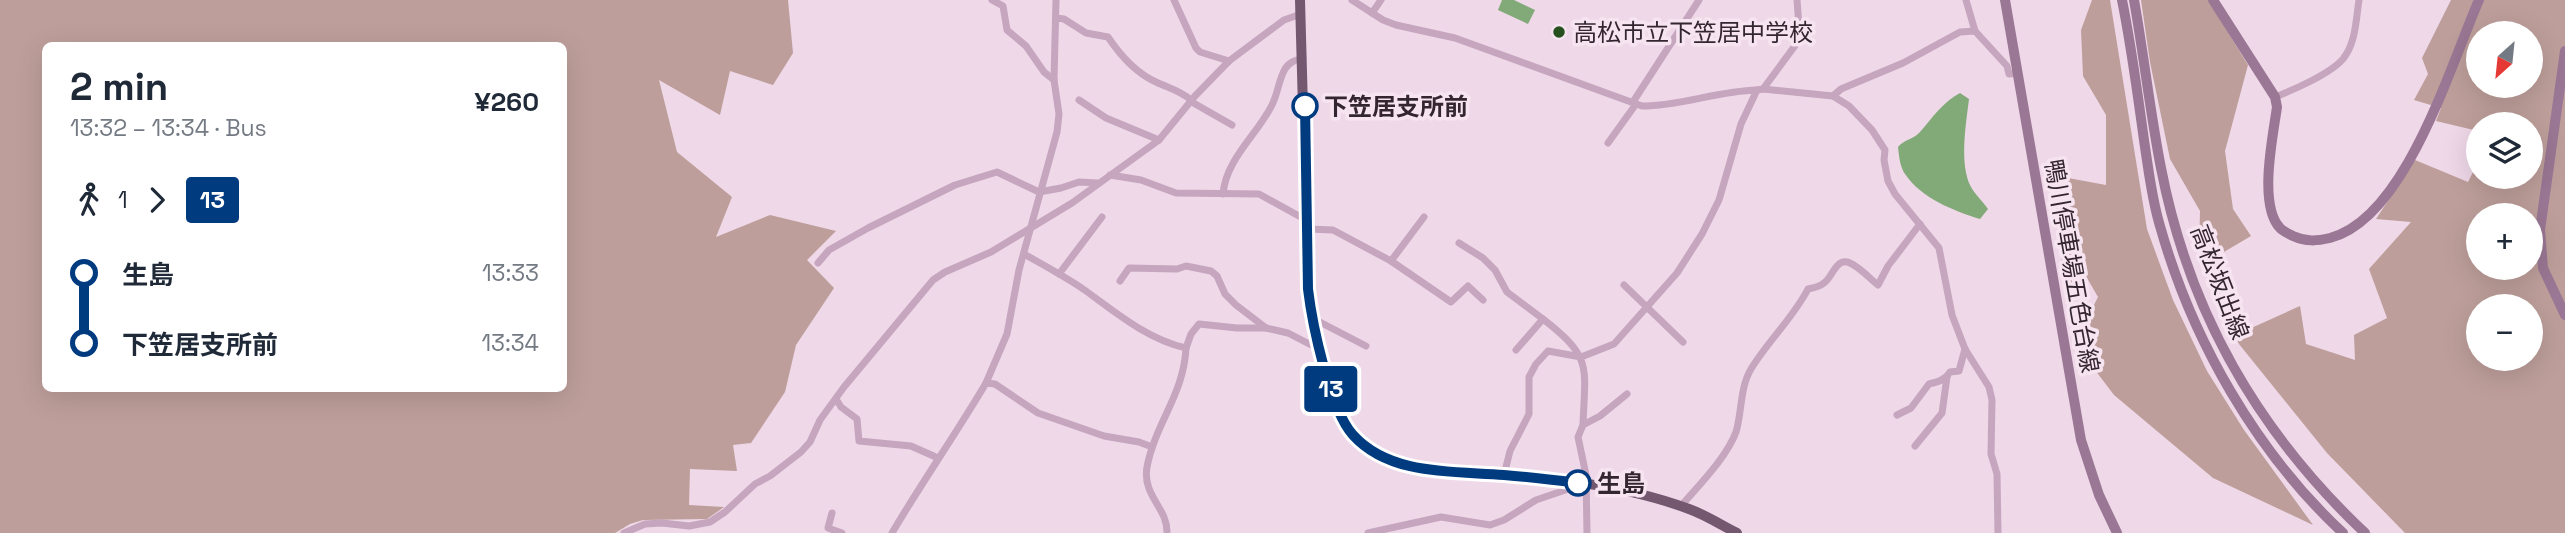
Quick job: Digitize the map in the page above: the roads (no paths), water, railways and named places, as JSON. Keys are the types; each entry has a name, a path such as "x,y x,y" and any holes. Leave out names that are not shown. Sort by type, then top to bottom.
{"main road":[{"path":"1300,0 1311,318 1342,418 1352,434 1364,446 1400,463 1426,469 1586,483 1681,506 1737,533"},
{"name":"鴨川停車場五色台線","path":"2005,0 2079,429 2095,482 2117,533"},
{"name":"高松坂出線","path":"2122,0 2159,225 2192,315 2212,358 2241,408 2304,493 2343,533"},
{"name":"高松坂出線","path":"2134,0 2161,170 2186,264 2205,311 2223,351 2281,440 2315,483 2365,533"},
{"path":"2213,0 2275,97 2277,107 2269,196 2274,218 2280,228 2288,233 2311,241 2349,231 2365,220 2381,202 2409,161 2479,0"},
{"path":"2565,51 2540,230 2543,268 2565,316"}],"street":[{"path":"992,0 1004,3 1007,30 1026,46 1044,72 1054,80"},
{"path":"892,533 938,458 960,428 986,383 1007,334 1039,191 1057,132 1059,114 1054,80 1056,0"},
{"path":"1174,0 1196,48 1200,52 1229,61"},
{"path":"1352,0 1395,25 1455,38 1635,103 1658,106 1726,92 1760,89 1833,96 1854,111 1872,130 1885,150 1884,160 1892,188 1939,248 1952,315 1965,349 1984,376 1992,400 1991,454 1997,474 1998,533"},
{"path":"1372,13 1381,0"},
{"path":"1608,143 1699,0"},
{"path":"1504,475 1510,451 1530,414 1529,377 1532,369 1548,351 1581,357 1614,344 1684,263 1719,200 1741,124 1760,89 1800,39 1797,0"},
{"path":"2275,97 2303,84 2344,58 2354,33 2359,0"},
{"path":"1969,1 1975,31 2007,66 2008,74 2018,73"},
{"path":"624,533 645,524 689,526 710,522 725,512 755,484 771,476 810,442 820,420 835,399 933,280 992,252 1072,203 1159,140 1191,100 1229,61 1284,20 1301,14"},
{"path":"1056,18 1064,19 1086,33 1108,37 1129,63 1153,81 1183,93 1232,125"},
{"path":"1833,96 1841,89 1903,63 1960,32 1975,31"},
{"path":"1223,194 1224,181 1272,106 1286,67 1294,60 1303,58"},
{"path":"1079,100 1106,118 1159,140"},
{"path":"818,263 829,250 868,228 955,185 992,173 997,172 1039,191 1079,182 1099,183"},
{"path":"1110,175 1141,180 1176,193 1259,194 1308,225 1333,230 1391,261 1451,302 1468,286 1483,300"},
{"path":"1059,274 1101,217"},
{"path":"1391,261 1424,217"},
{"path":"1681,506 1735,435 1750,370 1774,334 1800,307 1808,289 1825,283 1836,267 1848,262 1878,285 1888,266 1920,224"},
{"path":"1459,243 1483,258 1495,270 1507,292 1569,339 1581,357 1585,384 1583,425 1578,437 1586,483 1587,533"},
{"path":"1024,254 1059,274 1129,322 1174,346 1186,348"},
{"path":"1121,281 1129,268 1177,269 1186,266 1211,271 1217,275 1226,294 1236,305 1266,327"},
{"path":"1624,285 1683,342"},
{"path":"1311,318 1366,346"},
{"path":"1516,350 1543,320"},
{"path":"1167,533 1165,521 1147,488 1146,477 1152,447 1180,388 1186,348 1191,334 1199,324 1237,328 1266,327 1288,333 1320,349"},
{"path":"1915,446 1942,413 1947,377 1950,372 1959,371 1965,349"},
{"path":"1897,415 1911,408 1929,384 1947,377"},
{"path":"986,383 995,384 1038,413 1104,436 1152,447"},
{"path":"1583,425 1600,416 1627,394"},
{"path":"835,399 857,419 859,441 911,446 938,458"},
{"path":"1368,533 1441,517 1490,525 1504,520 1536,500 1586,483"},
{"path":"832,513 827,530 842,533"}],"place":[{"name":"高松市立下笠居中学校","path":"1559,32"},
{"name":"下笠居支所前","path":"1305,106"},
{"name":"生島","path":"1578,483"}]}
